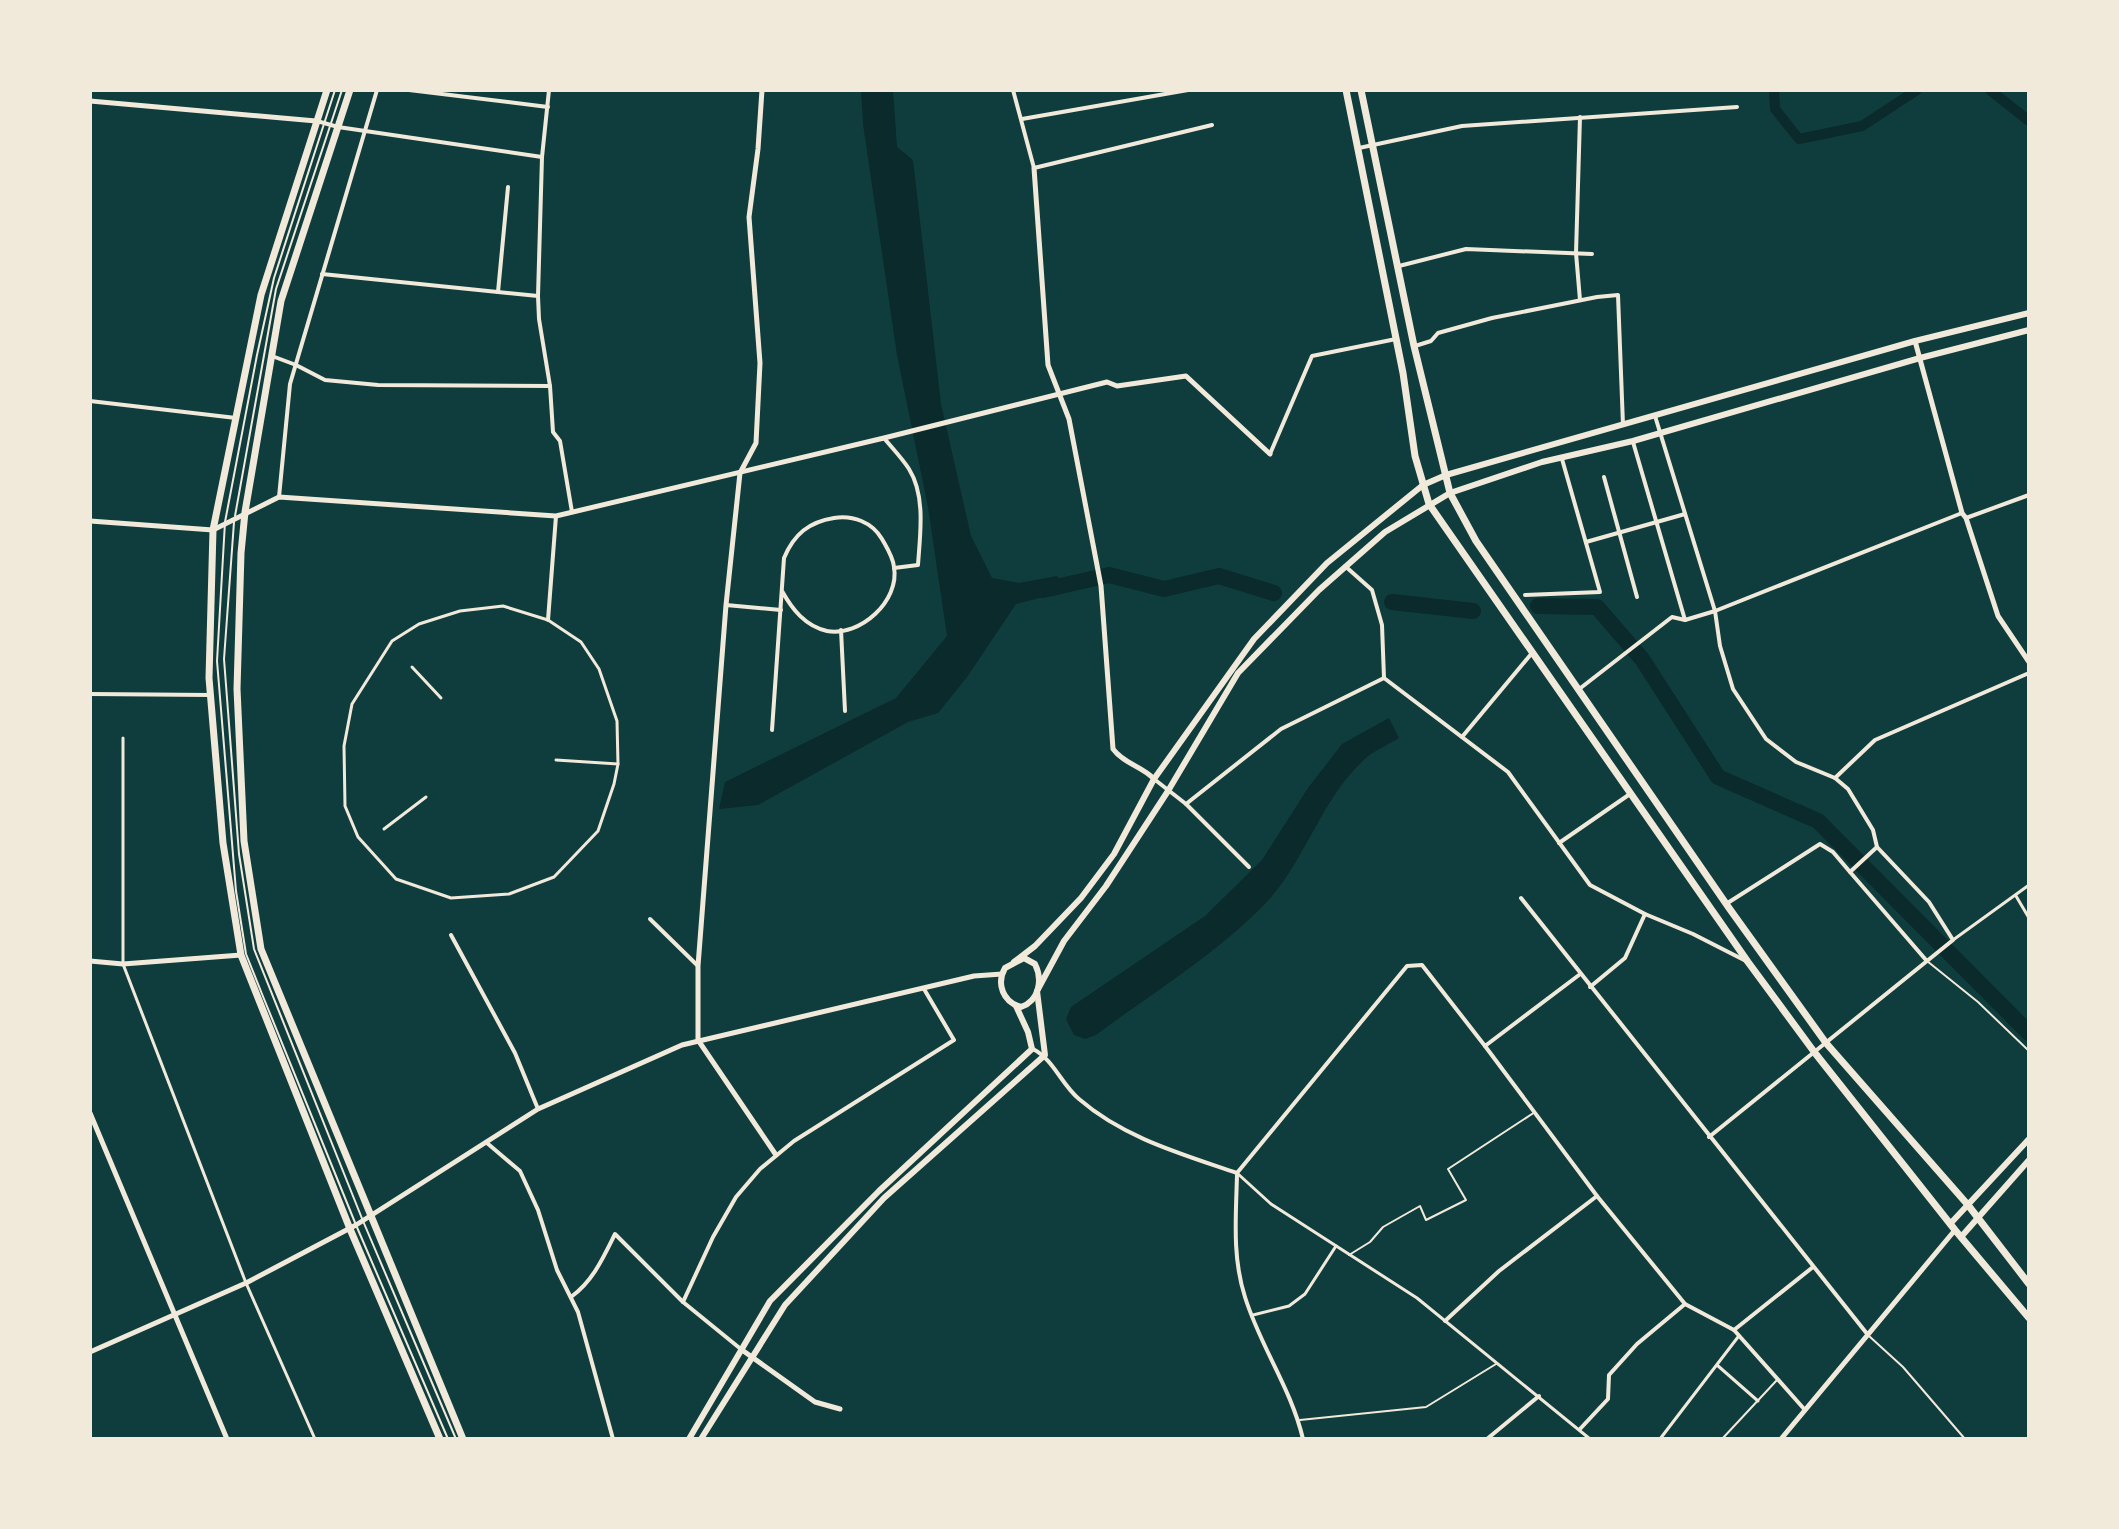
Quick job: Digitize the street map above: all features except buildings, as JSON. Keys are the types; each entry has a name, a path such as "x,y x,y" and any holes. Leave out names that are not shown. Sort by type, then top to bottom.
{"main road":[{"path":"327,90 328,124 281,301 245,512 237,689 244,841 261,949 366,1218 463,1439"},
{"path":"350,90 328,124 261,295 213,530 211,695 223,843 241,955 440,1439"},
{"path":"1346,90 1396,339 1415,456 1429,504 1748,962 1815,1053 2029,1318"},
{"path":"1361,90 1414,346 1450,493 1476,541 1726,904 1826,1043 1979,1217 2029,1284"},
{"path":"689,1439 770,1301 879,1191 1032,1049 1016,1006 1004,995 1002,974 1035,946 1081,898 1114,854 1154,779 1229,672 1291,598 1327,563 1423,485 1446,475 1915,341 2029,313"},
{"path":"1016,1006 1029,1004 1064,941 1106,886 1168,791 1238,673 1345,566 1385,532 1450,493 1562,458 2029,330"},
{"path":"701,1439 785,1305 884,1198 1045,1055 1037,991 1039,972 1028,959 1014,962"},
{"path":"1956,1231 1968,1205 2029,1139"},
{"path":"1956,1231 1979,1217 2029,1160"}],"street":[{"path":"279,497 290,384 377,90"},
{"path":"409,90 548,107"},
{"path":"549,90 542,157 539,319 550,386 553,432 560,441 572,512"},
{"path":"762,90 749,217 760,363 756,443 740,473 726,605 698,966 698,1040 776,1155"},
{"path":"1013,90 1034,168 1048,365 1069,419 1101,586 1113,749 1120,759 1148,772 1186,804 1249,867"},
{"path":"1022,119 1188,90"},
{"path":"90,101 328,124 542,157"},
{"path":"1357,148 1462,126 1737,107"},
{"path":"1580,117 1576,253 1580,300"},
{"path":"1034,168 1212,125"},
{"path":"498,292 508,187"},
{"path":"1397,267 1466,249 1592,254"},
{"path":"322,274 538,296"},
{"path":"1414,346 1452,329 1580,300 1618,295 1623,425"},
{"path":"90,521 213,530 279,497 556,516 1107,382 1117,386 1186,376 1270,454 1312,356 1396,339"},
{"path":"1915,341 1964,515 1998,616 2029,662"},
{"path":"272,356 325,380 378,385 550,386"},
{"path":"90,401 236,418"},
{"path":"1655,416 1715,611 1720,646 1733,689 1766,739 1796,762 1835,778 1848,789 1873,830 1877,847 1929,902 1953,940"},
{"path":"884,438 910,471 921,525 918,565 894,568"},
{"path":"1633,441 1685,620"},
{"path":"1525,595 1600,592 1562,458"},
{"path":"1604,477 1637,597"},
{"path":"1578,691 1672,617 1685,620 1715,611 1964,515 2029,495"},
{"path":"1586,542 1685,514"},
{"path":"548,620 556,516"},
{"path":"772,730 784,558 791,541 819,520 841,517 863,520 878,532 894,568 889,595 880,611 861,625 841,630 827,631 806,622 791,608 782,591"},
{"path":"1345,566 1372,590 1382,625 1384,678"},
{"path":"726,605 781,610"},
{"path":"503,606 548,620 581,642 599,669 617,721 618,764 598,831 554,877 509,894 451,898 396,879 358,837 345,806 344,746 352,704 392,641 419,624 460,611 503,606"},
{"path":"841,630 845,711"},
{"path":"1462,737 1532,652"},
{"path":"412,667 441,698"},
{"path":"1835,778 1875,740 2029,673"},
{"path":"1384,678 1508,772 1590,885 1748,962"},
{"path":"1186,804 1281,729 1384,678"},
{"path":"90,694 211,695"},
{"path":"123,738 123,964 246,1283 315,1439"},
{"path":"556,760 618,764"},
{"path":"1559,843 1632,793"},
{"path":"384,829 426,797"},
{"path":"1726,904 1820,844 1852,870 1926,960"},
{"path":"1852,870 1877,847"},
{"path":"1709,1137 1926,960 2029,885"},
{"path":"2016,896 2029,918"},
{"path":"1521,898 1579,975 1868,1335"},
{"path":"1590,988 1625,958 1645,914"},
{"path":"650,919 698,966"},
{"path":"451,935 515,1053 538,1109"},
{"path":"90,961 123,964 241,955"},
{"path":"1303,1439 1298,1420 1245,1298 1235,1256 1237,1173 1407,966 1422,965 1536,1111 1597,1196 1685,1304 1734,1330 1805,1410"},
{"path":"90,1352 246,1283 353,1227 538,1109 698,1040 974,976 1002,974"},
{"path":"1485,1046 1579,975"},
{"path":"683,1302 700,1261 736,1197 760,1169 794,1141 954,1040 924,989"},
{"path":"1032,1049 1045,1055 1077,1097 1123,1131 1237,1173 1271,1204 1417,1298 1590,1439"},
{"path":"90,1113 227,1439"},
{"path":"487,1143 520,1171 538,1210 557,1270 578,1312 613,1439"},
{"path":"1445,1321 1499,1271 1597,1196"},
{"path":"1784,1436 1956,1231"},
{"path":"571,1297 586,1286 615,1234 683,1302 752,1358 815,1402 840,1409"},
{"path":"1253,1315 1289,1306 1305,1294 1336,1246"},
{"path":"1734,1330 1813,1267"},
{"path":"1580,1429 1608,1399 1609,1375 1637,1344 1685,1304"},
{"path":"1660,1439 1740,1336"},
{"path":"1717,1365 1758,1401"},
{"path":"1487,1439 1539,1396"}],"lane":[{"path":"335,90 328,124 276,289 234,518 224,659 239,854 254,949 456,1439"},
{"path":"342,90 311,158 274,278 225,522 217,661 236,891 246,954 353,1227 448,1439"},
{"path":"1926,960 1978,1002 2029,1051"},
{"path":"1349,1255 1370,1242 1383,1227 1420,1206 1426,1220 1466,1200 1448,1169 1536,1111"},
{"path":"1868,1335 1903,1367 1965,1439"},
{"path":"1298,1420 1426,1407 1498,1363"},
{"path":"1722,1439 1778,1379"},
{"path":"1784,1436 1791,1439"}],"water":[{"path":"861,90 893,90 897,147 913,160 941,404 971,536 992,578 1019,583 1057,576 1067,591 1016,604 967,677 938,713 908,722 758,805 719,809 725,782 896,698 947,636 928,507 897,355 863,124"},
{"path":"1389,718 1399,738 1367,757 1351,773 1290,871 1262,907 1202,958 1096,1035 1085,1039 1074,1035 1066,1019 1071,1007 1205,916 1262,860 1308,788 1342,744"}],"waterway":[{"path":"1774,90 1775,109 1799,139 1862,126 1917,90"},
{"path":"1990,90 2029,121"},
{"path":"1043,590 1109,575 1164,589 1219,576 1274,593"},
{"path":"1392,602 1473,611"},
{"path":"1538,606 1597,607 1642,659 1718,777 1818,821 2029,1033"}]}
